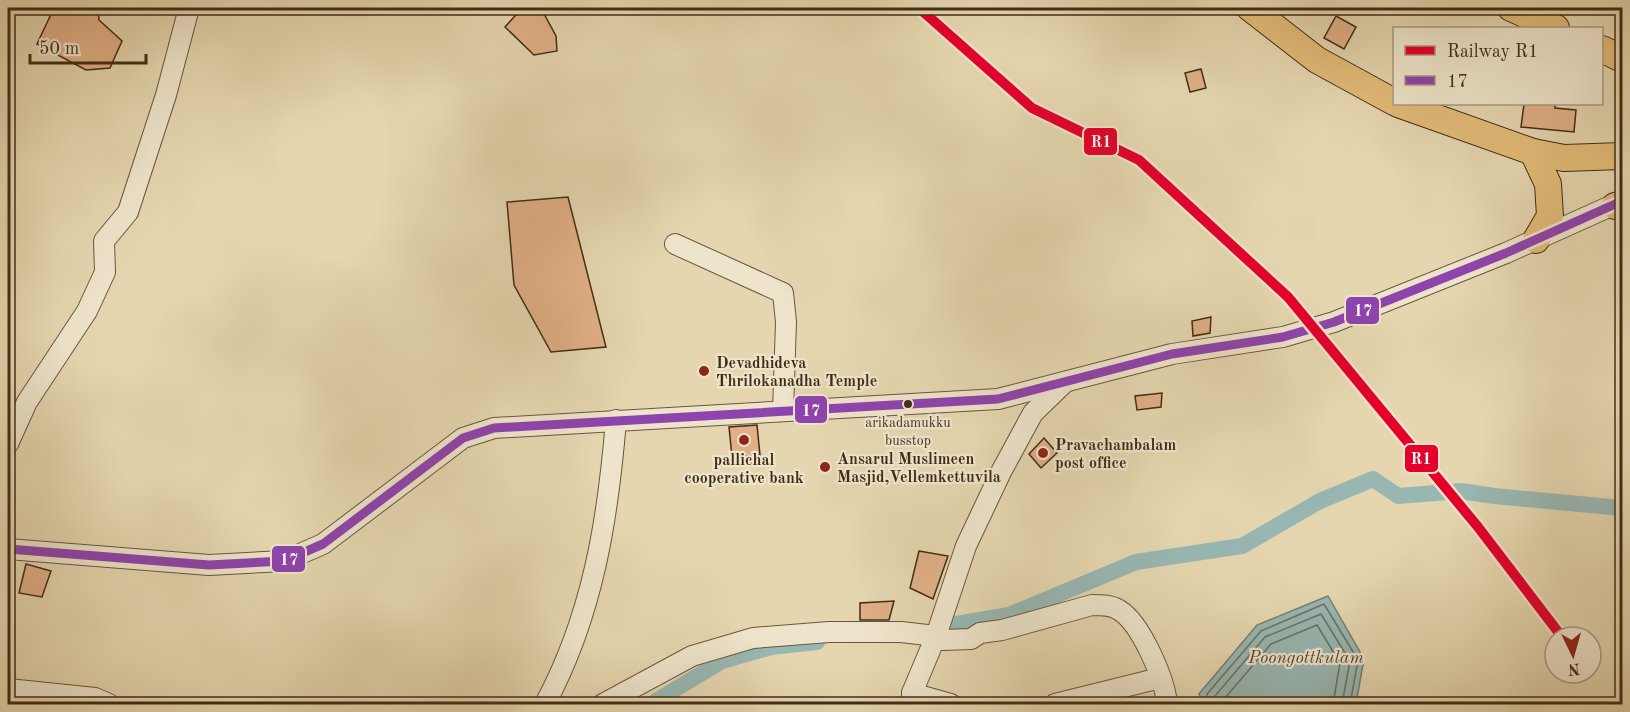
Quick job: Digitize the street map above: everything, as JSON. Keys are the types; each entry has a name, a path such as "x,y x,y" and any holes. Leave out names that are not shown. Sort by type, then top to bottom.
{"main road":[{"path":"1250,8 1317,60 1393,101"},
{"path":"1511,8 1554,27"},
{"path":"1603,49 1623,59"},
{"path":"1402,105 1533,152 1564,158 1623,156"},
{"path":"1533,152 1548,184 1550,216 1536,240"}],"street":[{"path":"8,444 27,402 87,311 105,272 104,241 128,212 166,95 172,62 189,8"},
{"path":"8,549 209,565 284,561 323,544 464,438 494,428 998,399 1172,354 1283,337 1334,322 1620,204"},
{"path":"675,244 783,293 786,322 783,411"},
{"path":"951,705 912,699 966,546 1000,472 1033,413 1065,382"},
{"path":"545,705 559,679 587,602 609,501 616,420"},
{"path":"603,705 692,656 753,638 829,632 901,632 936,636 943,640 971,639 980,633 1002,630 1081,607 1106,605 1121,611 1135,627 1160,678 1167,705"},
{"path":"1054,705 1160,678"},
{"path":"8,689 95,698 109,705"}],"water":[{"name":"Poongottkulam","path":"1328,596 1364,659 1356,704 1203,704 1199,694 1257,625"}],"building":[{"path":"54,8 98,8 99,20 122,41 110,68 86,70 37,44"},
{"path":"522,8 543,12 556,36 557,51 534,55 505,27"},
{"path":"1336,16 1356,27 1344,49 1324,38"},
{"path":"1201,69 1206,88 1190,92 1185,73"},
{"path":"1524,105 1555,105 1555,108 1576,110 1574,132 1521,127"},
{"path":"568,197 606,347 551,352 514,285 507,202"},
{"path":"1211,317 1210,333 1193,336 1192,321"},
{"path":"1162,393 1161,407 1137,410 1135,396"},
{"name":"pallichal cooperative bank","path":"757,425 760,455 732,457 729,427"},
{"name":"Pravachambalam post office","path":"1044,438 1057,453 1041,468 1029,454"},
{"path":"919,551 948,556 933,599 910,588"},
{"path":"26,564 51,571 42,597 19,593"},
{"path":"894,601 889,620 860,620 860,603"}],"waterway":[{"path":"951,625 1009,615 1136,562 1242,546 1320,501 1373,479 1398,496 1461,491 1622,508"},
{"path":"651,704 722,661 771,647 817,642"}],"rail line":[{"name":"R1","path":"919,8 1032,108 1139,160 1288,297 1478,527 1553,625"}],"transit line":[{"name":"17","path":"8,549 209,565 284,561 323,544 463,438 494,428 998,399 1172,354 1283,337 1334,322 1506,253 1622,201"}],"place":[{"name":"Devadhideva Thrilokanadha Temple","path":"704,371"},
{"name":"arikadamukku busstop","path":"908,404"},
{"name":"pallichal cooperative bank","path":"744,440"},
{"name":"Pravachambalam post office","path":"1043,453"},
{"name":"Ansarul Muslimeen Masjid,Vellemkettuvila","path":"825,467"}]}
